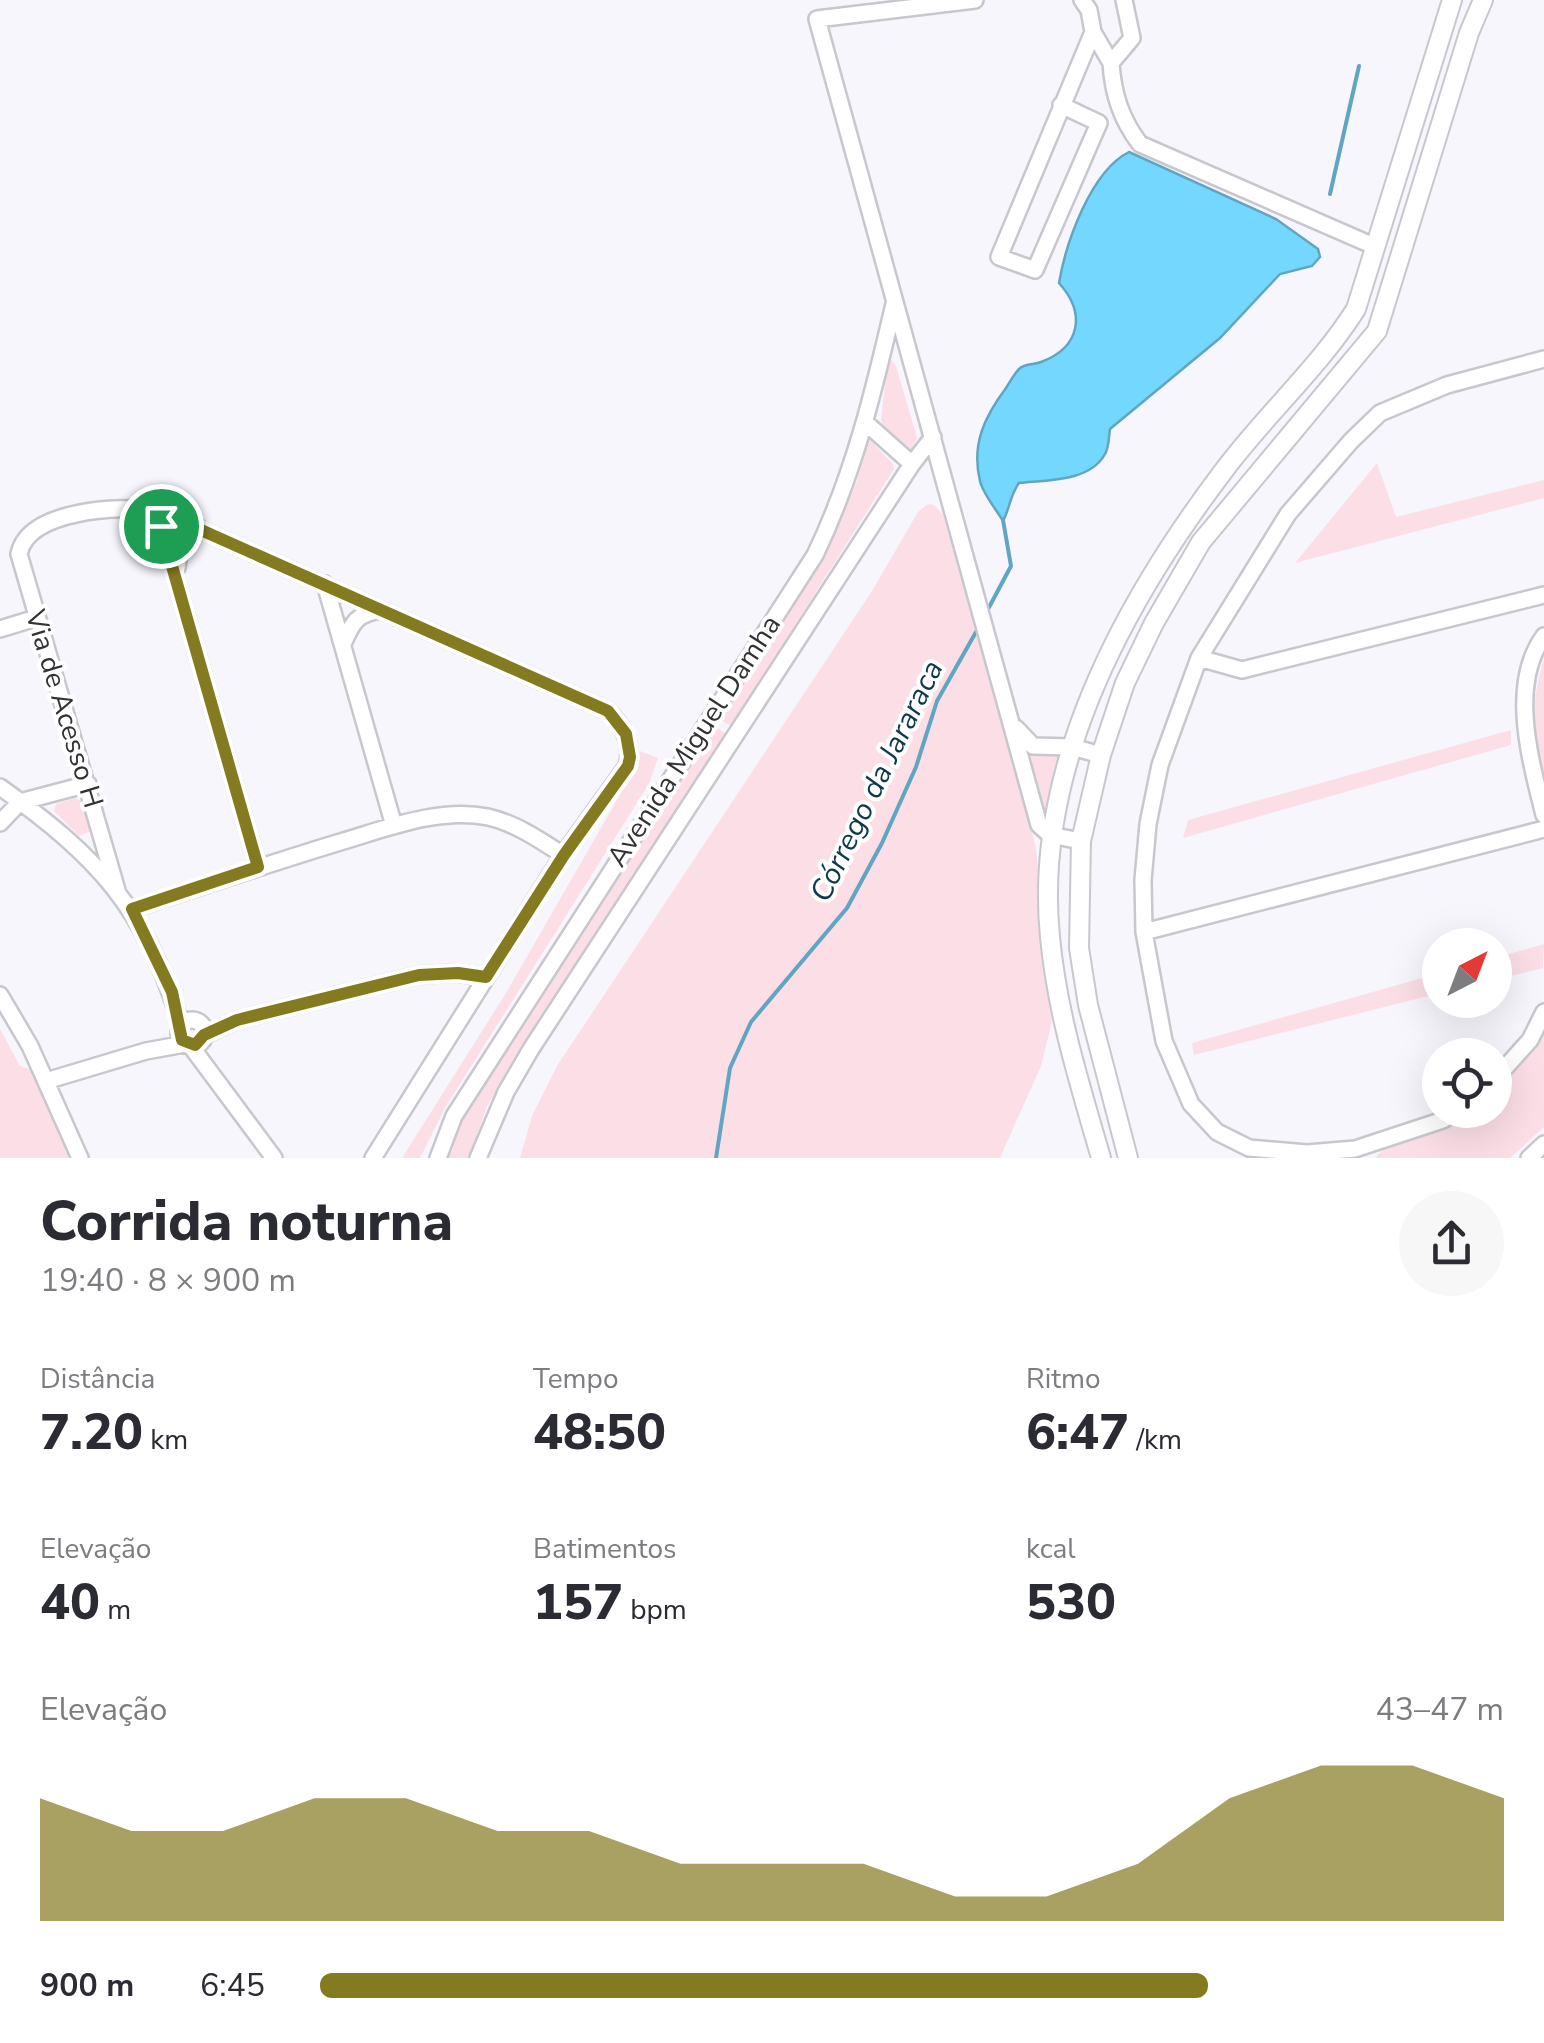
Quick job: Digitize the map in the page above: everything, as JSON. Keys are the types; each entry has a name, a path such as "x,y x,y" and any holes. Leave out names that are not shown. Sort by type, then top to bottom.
{"street":[{"path":"974,0 817,19 1039,825 1050,835 1081,841"},
{"path":"1082,0 1089,10 1093,32 1111,63 1113,88 1126,126 1140,144 1376,247 1395,272"},
{"path":"1111,63 1132,38 1124,0"},
{"path":"1102,1158 1068,1045 1049,934 1050,835 1072,747 1098,677 1174,535 1241,447 1334,344 1356,309 1452,0"},
{"path":"1128,1158 1088,1005 1079,948 1081,841 1101,754 1125,683 1200,542 1378,330 1469,33 1483,0"},
{"path":"1061,105 1100,123 1035,270 998,257 1061,105 1093,32"},
{"path":"1376,247 1407,234"},
{"name":"Avenida Miguel Damha","path":"438,1158 454,1116 815,555 838,507 866,423 895,300"},
{"path":"1422,1128 1356,1154 1308,1156 1249,1148 1217,1132 1190,1104 1164,1041 1144,932 1148,824 1160,766 1199,658 1288,514 1380,413 1447,385 1544,359"},
{"path":"866,423 912,464"},
{"name":"Avenida Miguel Damha","path":"478,1158 506,1092 531,1049 912,464 934,437"},
{"name":"Via de Acesso H","path":"117,890 19,554 30,531 56,520 113,507 156,510"},
{"path":"156,510 608,711 626,734 628,766 564,855 373,1158"},
{"path":"156,510 258,867"},
{"path":"176,572 186,533 199,528"},
{"path":"324,584 394,826"},
{"path":"1199,658 1242,670 1544,595"},
{"path":"343,644 354,621 364,612 382,610"},
{"path":"0,629 36,618"},
{"path":"1544,636 1537,646 1528,680 1524,731 1544,815"},
{"path":"710,715 736,733"},
{"path":"1013,725 1033,746 1072,747 1101,754"},
{"path":"0,824 20,802 88,784"},
{"path":"0,787 83,851 132,909 224,1094 274,1158"},
{"path":"132,909 394,826 444,815 484,816 508,823 564,855"},
{"path":"1144,932 1544,829"},
{"path":"46,1081 237,1020 419,975 458,973 486,977"},
{"path":"0,995 15,1016 80,1158"},
{"path":"1512,1060 1530,1040 1544,1012"},
{"path":"1529,1158 1544,1144"}],"shaded area":[{"path":"888,356 896,366 916,434 909,453 886,435 881,420"},
{"path":"869,439 894,469 731,726 719,719 829,544 857,481"},
{"path":"1377,463 1396,517 1544,480 1544,498 1295,563"},
{"path":"928,504 943,515 1036,848 1052,1021 1041,1066 1000,1158 520,1158 532,1116 557,1066 872,591 918,512"},
{"path":"1544,659 1544,771 1534,715"},
{"path":"716,727 726,734 509,1068 487,1106 469,1158 445,1158 497,1062"},
{"path":"1511,730 1511,745 1183,838 1188,820"},
{"path":"1027,749 1058,753 1061,758 1046,822 1041,819 1025,756"},
{"path":"637,750 658,758 649,784 446,1106 420,1158 402,1158 506,993 632,774"},
{"path":"75,798 82,802 92,831 79,836 54,811 56,804"},
{"path":"1544,944 1543,968 1512,976 1512,953"},
{"path":"1422,978 1422,998 1194,1055 1192,1043"},
{"path":"1544,1028 1544,1127 1510,1158 1375,1158 1383,1150 1438,1128 1512,1128 1512,1072"},
{"path":"0,1029 20,1066 32,1070 70,1158 0,1158"}],"water":[{"path":"1129,152 1276,219 1318,249 1320,257 1312,266 1280,274 1220,338 1110,429 1106,451 1089,470 1066,478 1019,483 1003,521 980,481 977,455 982,431 1019,369 1054,356 1071,338 1076,317 1068,294 1059,283 1068,248 1092,191 1115,161"}],"waterway":[{"name":"Córrego da Jararaca","path":"1330,194 1359,66"},
{"name":"Córrego da Jararaca","path":"986,613 1011,566 1003,520"},
{"name":"Córrego da Jararaca","path":"716,1158 730,1068 751,1022 847,908 916,767 937,701 976,632"}],"route":[{"path":"156,510 608,711 620,723 626,734 628,766 564,855 486,977 458,973 419,975 237,1020 204,1035 195,1045 182,1040 172,992 132,909 258,867 161,526 156,510"}]}
